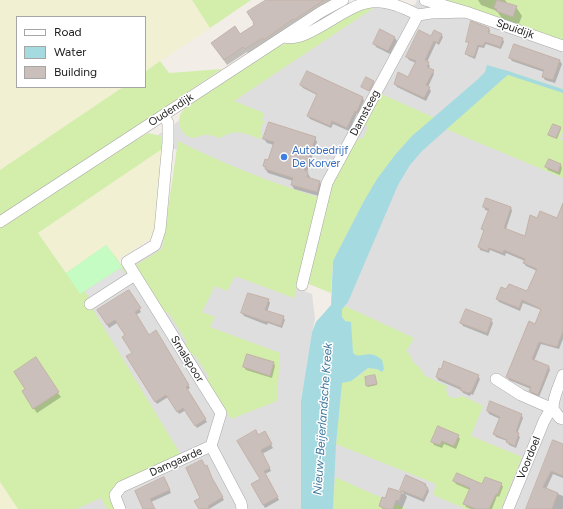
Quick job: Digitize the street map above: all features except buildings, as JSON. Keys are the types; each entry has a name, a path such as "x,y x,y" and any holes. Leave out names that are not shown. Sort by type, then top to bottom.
{"street":[{"name":"Oudendijk","path":"0,222 321,12 343,0"},
{"name":"Spuidijk","path":"425,0 466,12 563,46"},
{"path":"283,37 289,39 301,36 351,9 371,2 382,2 399,6 418,15 466,12"},
{"name":"Damsteeg","path":"302,285 327,183 418,15"},
{"name":"Smalspoor","path":"164,116 168,123 168,142 160,230 155,245 127,262 221,413 212,446"},
{"path":"90,304 135,275"},
{"name":"Voordoel","path":"508,509 544,421 553,408 554,398 563,375"},
{"path":"496,378 521,395 553,408 560,418 563,419"},
{"name":"Damgaarde","path":"120,509 115,495 121,487 212,446 241,503 242,509"}],"shaded area":[{"path":"417,0 563,0 563,509 325,509 335,219 152,139 355,2 415,5"},
{"path":"160,240 312,294 315,319 301,401 301,509 42,509 80,294 134,255"},
{"path":"121,268 126,275 90,299 85,291"}],"green space":[{"path":"0,0 192,0 210,28 146,71 146,16 16,16 16,88 122,88 0,170"},
{"path":"192,0 251,0 210,28"},
{"path":"446,0 563,0 563,42"},
{"path":"366,7 375,7 234,101 264,113 262,120 265,122 261,128 261,139 240,132 231,133 220,138 210,135 202,135 193,138 185,135 179,125 179,121 181,112 187,106 278,46 294,41"},
{"path":"160,61 169,73 222,69 0,216 0,170 122,88 146,88 146,71"},
{"path":"511,72 563,89 563,131 560,139 563,141 563,178 446,129"},
{"path":"379,93 435,118 412,136 395,155 364,201 333,261 331,293 304,282 331,181 355,140 363,138 368,127 363,124"},
{"path":"148,133 161,136 162,149 38,233 66,273 106,245 118,260 127,274 126,275 121,268 85,291 91,301 89,303 181,455 122,483 115,509 107,509 101,498 76,509 18,509 0,482 0,228 133,141"},
{"path":"178,141 213,158 248,172 321,198 294,298 235,276 227,291 215,286 202,312 215,317 210,327 280,353 277,401 231,419 206,379 209,377 194,354 192,356 184,344 187,342 168,312 165,313 136,265 162,249"},
{"path":"162,149 156,235 118,260 106,245 66,273 38,233"},
{"path":"106,245 122,267 80,294 66,273"},
{"path":"345,306 414,338 406,352 409,353 413,362 420,368 425,376 447,386 446,390 449,397 455,398 463,396 483,406 471,436 522,457 501,509 466,509 433,495 436,484 336,444 342,383 359,376 368,368 377,369 382,372 352,353 345,321 342,317 342,309"},
{"path":"335,477 407,509 333,509"},
{"path":"0,482 18,509 0,509"}],"water":[{"path":"487,65 511,72 422,151 410,165 398,185 348,302 342,309 342,317 345,321 351,322 353,353 355,355 371,354 376,356 382,360 384,369 382,372 377,369 368,368 351,381 342,383 336,444 333,509 301,509 301,401 312,332 316,322 331,305 333,261 364,201 377,179 395,155 412,136 477,80 485,72"}],"waterway":[{"name":"Nieuw-Beijerlandsche Kreek","path":"505,72 563,91"}],"place":[{"name":"Autobedrijf De Korver","path":"284,157"}]}
